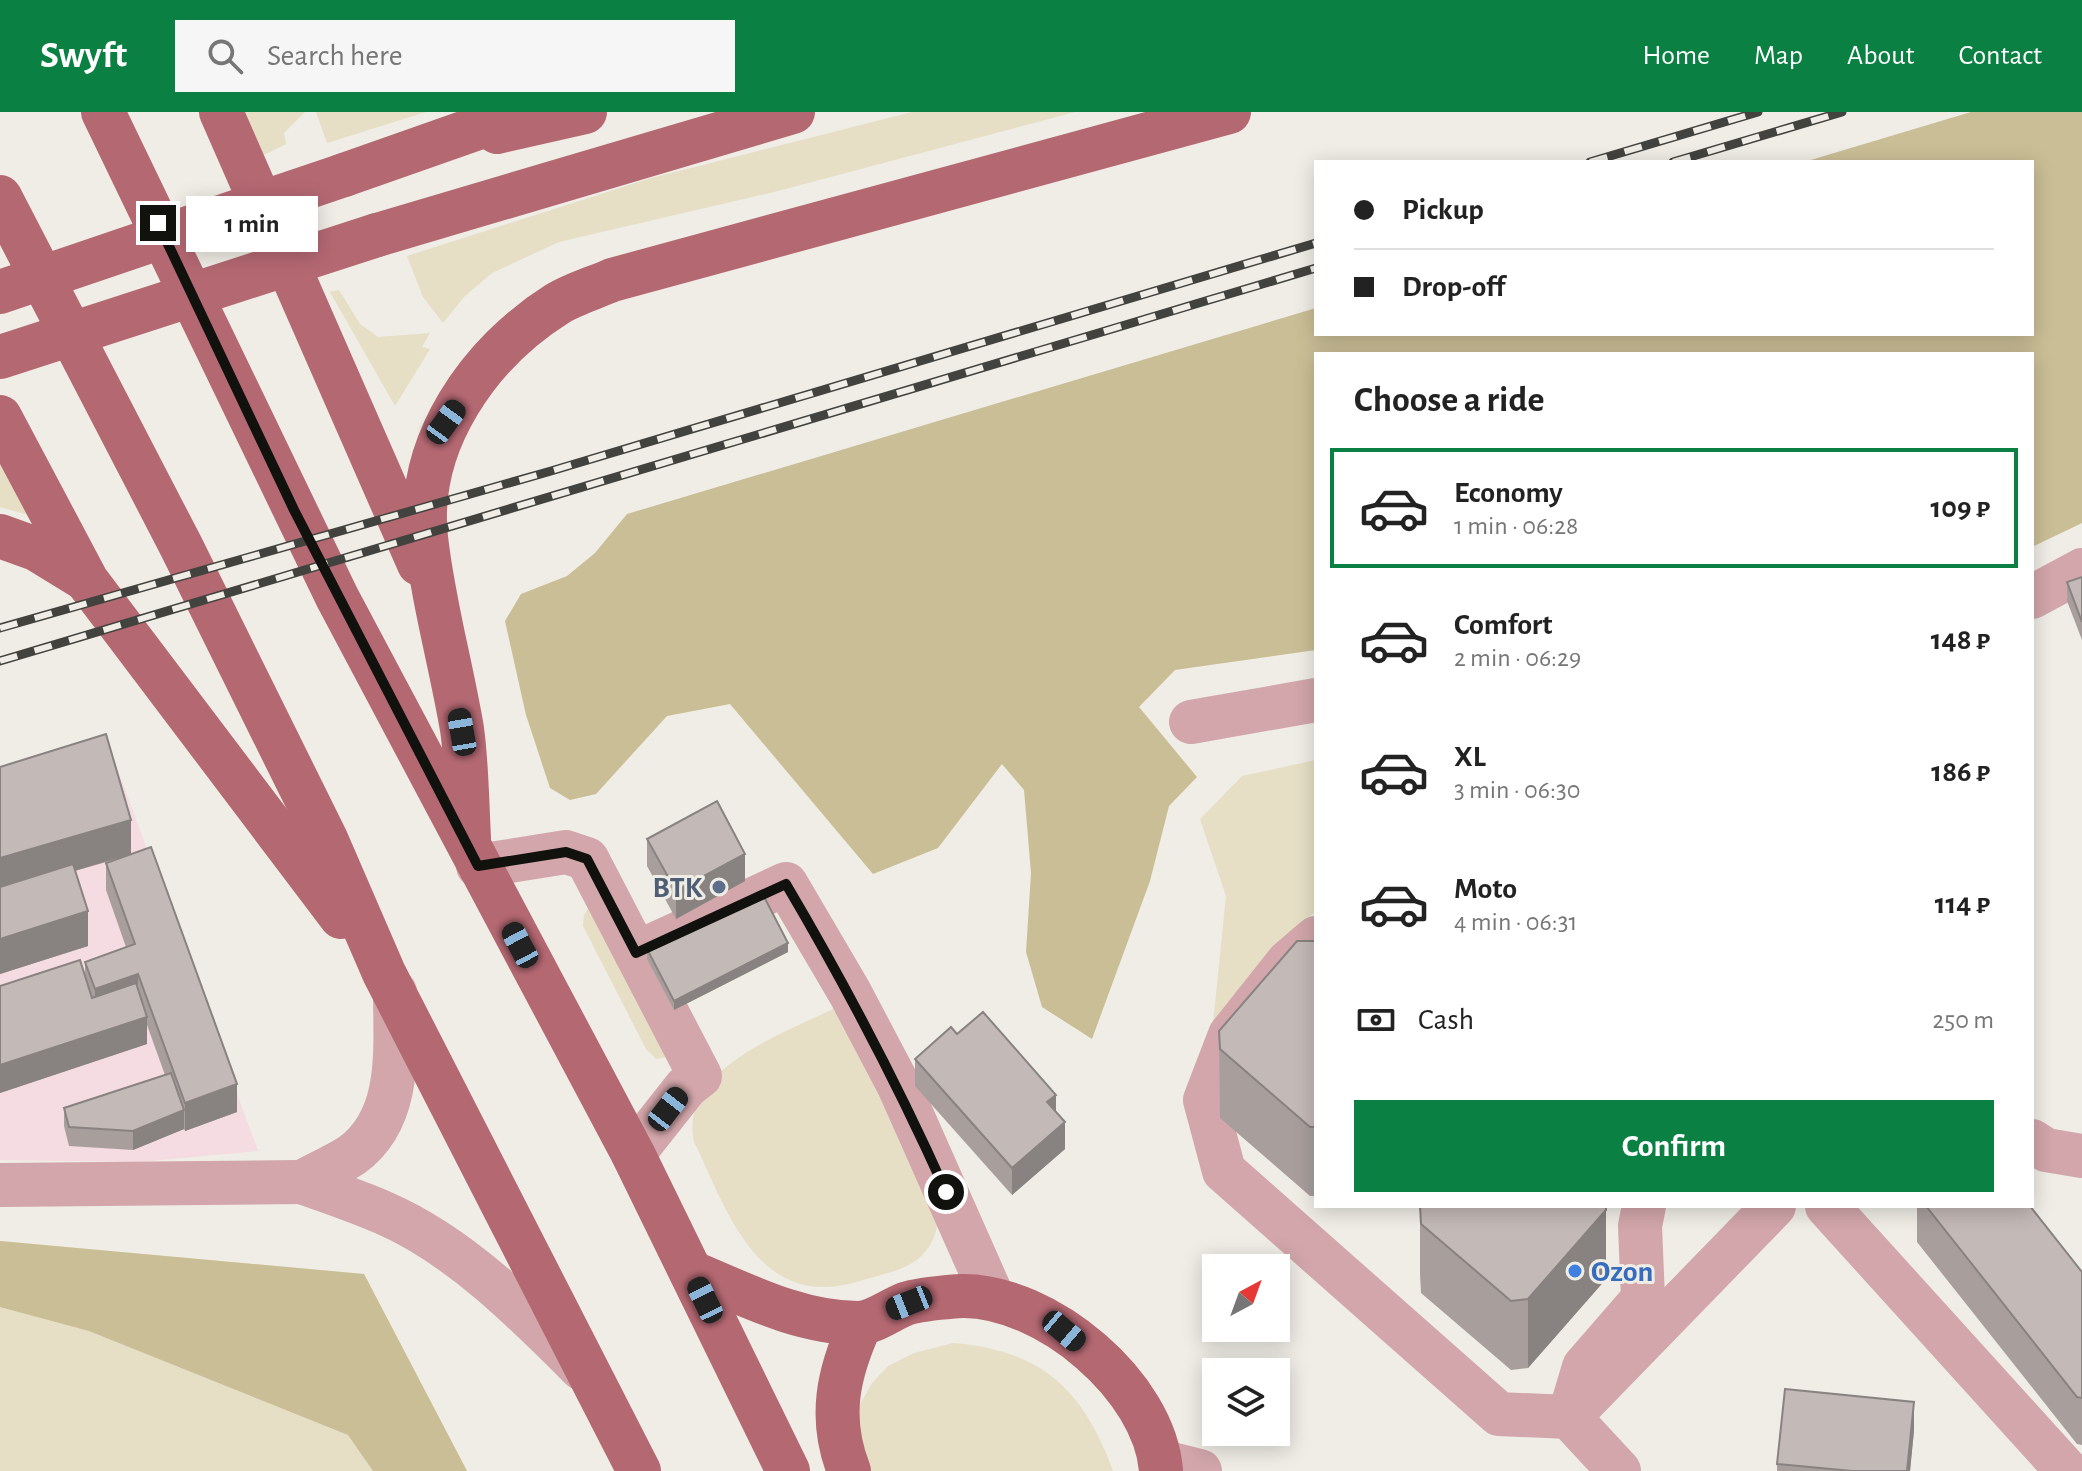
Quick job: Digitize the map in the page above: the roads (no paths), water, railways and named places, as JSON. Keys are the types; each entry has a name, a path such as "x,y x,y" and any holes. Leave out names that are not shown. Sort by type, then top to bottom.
{"main road":[{"path":"221,112 304,307 378,466 436,607"},
{"path":"0,292 523,112"},
{"path":"405,154 585,112"},
{"path":"0,357 377,235 793,112"},
{"path":"474,857 462,732 436,607 425,534 428,477 446,422 479,376 516,335 558,303 612,280 1229,112"},
{"path":"110,125 294,510 633,1154 788,1471"},
{"path":"0,197 209,602 326,839 390,983 639,1471"},
{"path":"0,417 87,581 390,983"},
{"path":"0,536 36,549 87,581"},
{"path":"691,1272 766,1304 813,1318 861,1323 909,1303 961,1296 993,1298 1032,1311 1064,1331 1105,1364 1139,1407 1174,1468"},
{"path":"849,1471 837,1424 836,1393 845,1358 861,1323"},
{"path":"592,1379 604,1445 605,1471"}],"street":[{"path":"2034,596 2082,570"},
{"path":"1191,722 1314,700"},
{"path":"474,857 566,852 587,859 700,1076 686,1087 633,1154"},
{"path":"636,953 786,884 850,993 899,1086 993,1298"},
{"path":"1314,940 1288,962 1230,1035 1205,1100 1224,1171 1499,1414 1569,1417 1619,1471"},
{"path":"302,1182 354,1154 385,1118 395,1071 390,983"},
{"path":"2034,1142 2046,1150 2082,1156"},
{"path":"0,1185 302,1182 386,1213 457,1257 527,1314 592,1379"},
{"path":"1569,1417 1584,1367 1643,1299 1640,1226 1644,1208"},
{"path":"1569,1417 1772,1208"},
{"path":"1829,1208 2067,1471"}],"railway":[{"path":"1597,160 1758,112"},
{"path":"1680,160 1842,112"},
{"path":"0,628 551,471 1314,244"},
{"path":"0,661 1314,269"}],"place":[{"name":"ВТК","path":"719,887"},
{"name":"Ozon","path":"1575,1271"}]}
